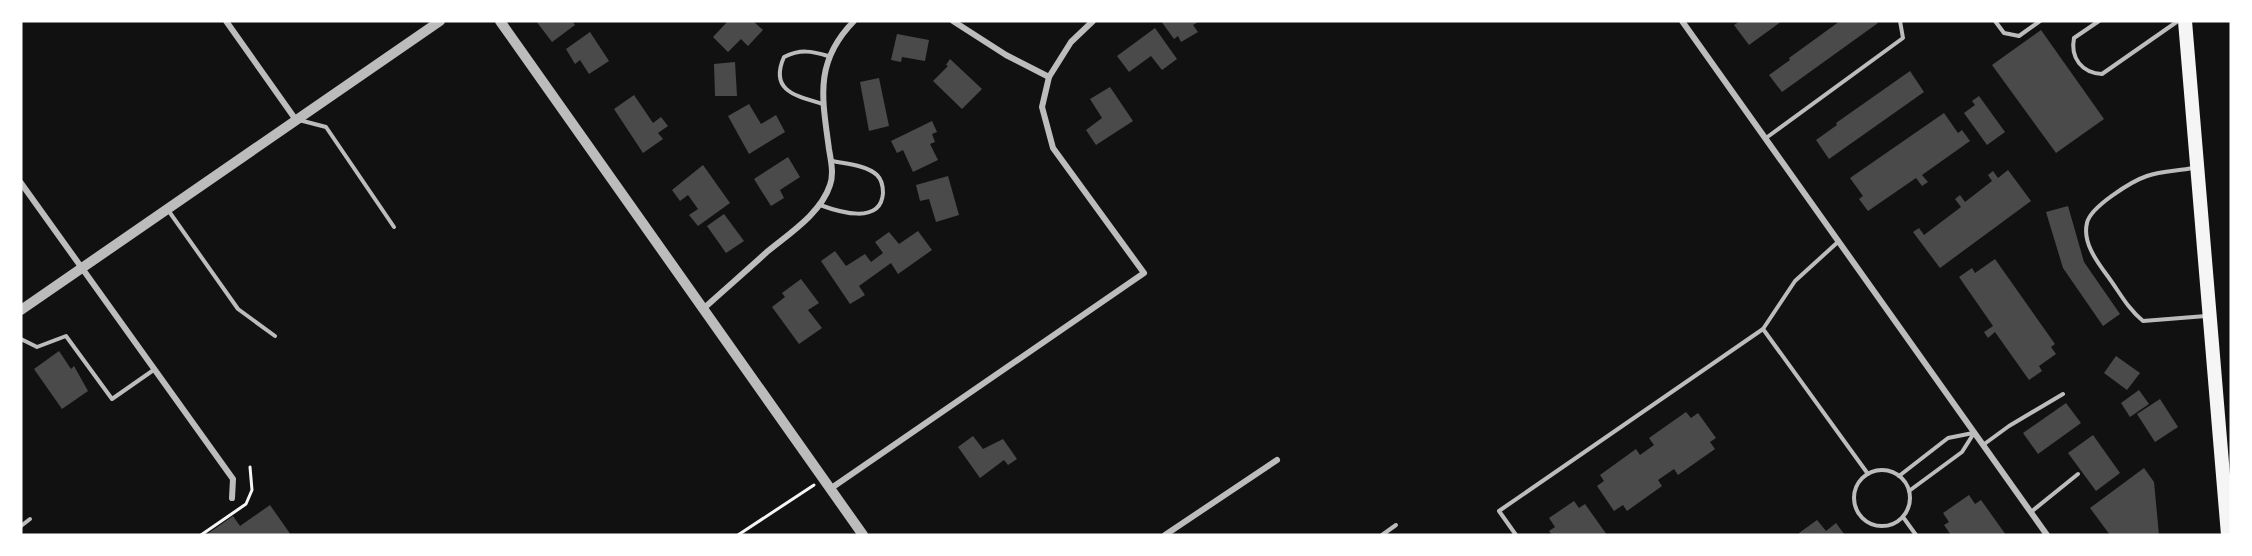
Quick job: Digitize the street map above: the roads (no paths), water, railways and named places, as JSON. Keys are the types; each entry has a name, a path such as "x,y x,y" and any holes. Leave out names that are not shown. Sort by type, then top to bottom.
{"highway":[{"path":"2185,21 2228,535"}],"street":[{"path":"226,21 296,120"},
{"path":"21,310 440,21"},
{"path":"500,21 863,535"},
{"path":"702,309 807,217 824,199 831,183 831,161 823,82 828,56 843,32 854,21"},
{"path":"953,21 1006,55 1049,77"},
{"path":"830,489 1144,273 1053,148 1042,107 1049,77 1071,42 1094,21"},
{"path":"1683,21 2047,535"},
{"path":"21,183 233,479 232,498"},
{"path":"1165,535 1277,460"}],"lane":[{"path":"1766,138 1903,38 1900,21"},
{"path":"1995,21 2004,33 2019,36 2040,21"},
{"path":"2098,21 2074,38 2072,49 2077,61 2092,73 2102,74 2178,21"},
{"path":"824,104 796,96 782,85 779,69 784,57 797,51 812,51 828,56"},
{"path":"296,120 326,127 394,227"},
{"path":"819,204 839,212 859,214 873,210 882,200 883,188 878,176 864,168 831,161"},
{"path":"2197,168 2147,176 2093,210 2086,224 2094,259 2133,313 2143,321 2210,316"},
{"path":"168,208 238,309 275,336"},
{"path":"1516,535 1499,512 1763,329 1796,281 1839,240"},
{"path":"1763,329 1868,474"},
{"path":"21,339 37,346 66,336 112,399 155,369"},
{"path":"1983,446 2009,426 2063,394"},
{"path":"1899,476 1948,438 1974,433"},
{"path":"1909,491 1962,452 1974,433"},
{"path":"1882,470 1891,471 1905,483 1909,491 1908,509 1896,522 1878,526 1862,518 1854,501 1854,492 1858,483 1868,474 1882,470"},
{"path":"2031,512 2078,474"},
{"path":"1903,517 1916,535"},
{"path":"21,526 30,519"},
{"path":"1382,535 1396,525"}]}
